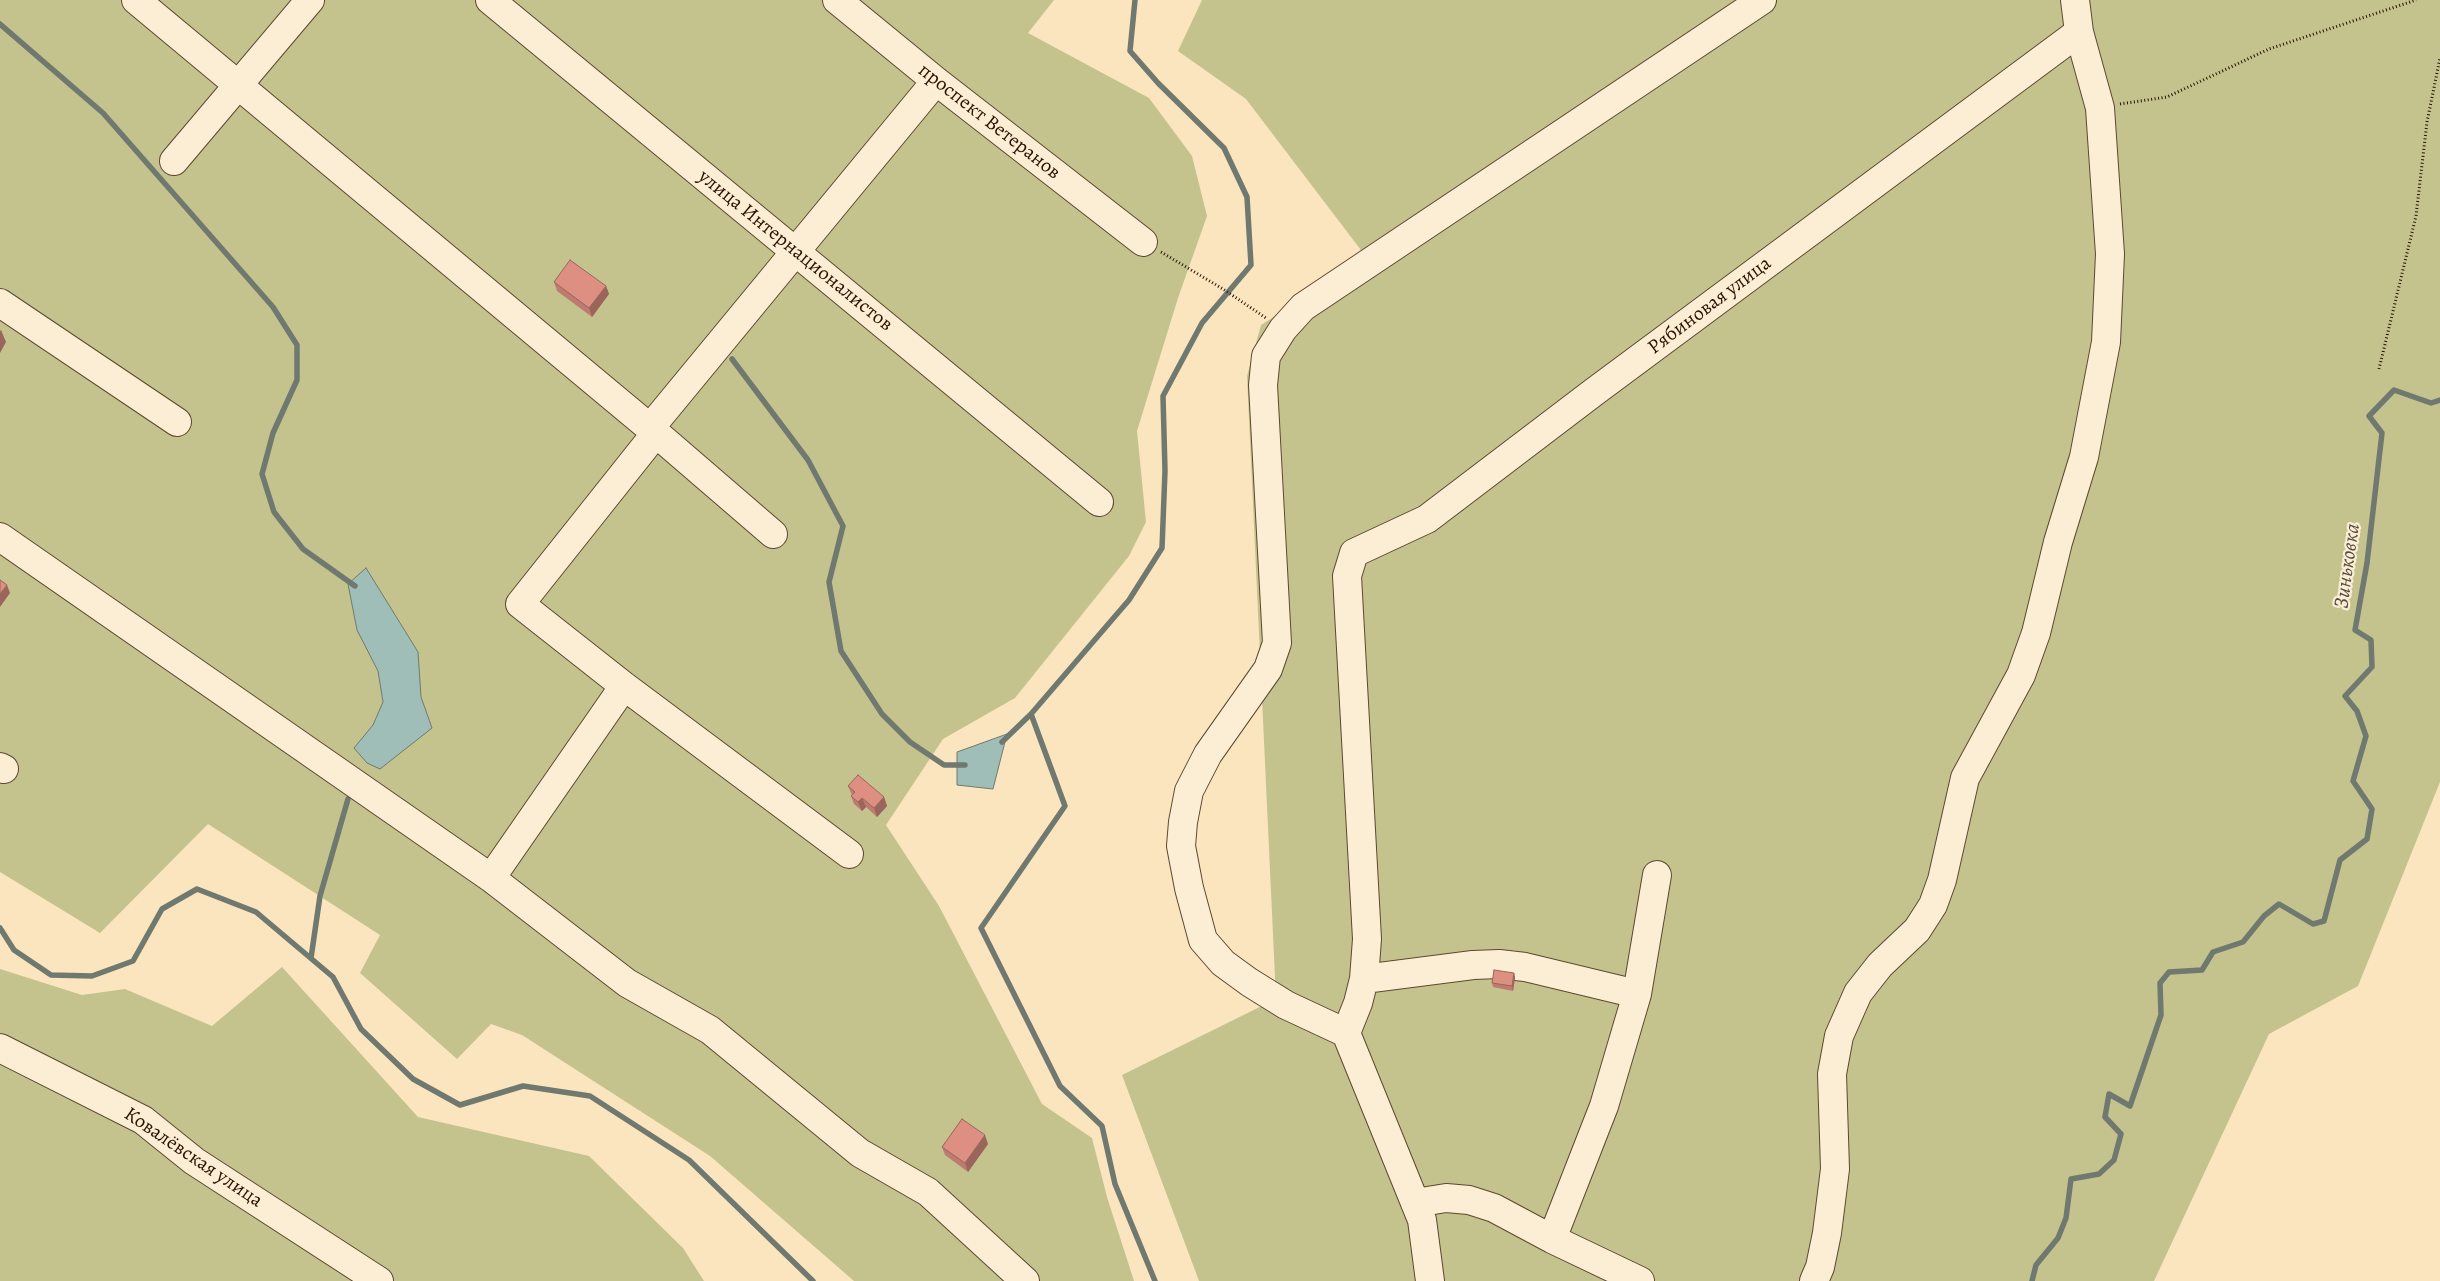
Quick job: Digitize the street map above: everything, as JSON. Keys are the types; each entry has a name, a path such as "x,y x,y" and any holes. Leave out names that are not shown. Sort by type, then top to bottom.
{"street":[{"path":"136,0 653,430 773,534"},
{"path":"174,161 310,0"},
{"name":"улица Интернационалистов","path":"490,0 1099,502"},
{"name":"проспект Ветеранов","path":"836,0 1143,242"},
{"path":"1430,1281 1422,1220 1346,1033 1286,1005 1223,963 1203,940 1189,888 1181,846 1189,791 1208,754 1268,669 1277,643 1263,386 1266,356 1283,330 1303,307 1762,0"},
{"path":"1814,1281 1820,1268 1827,1233 1835,1168 1832,1074 1839,1036 1858,993 1880,965 1917,930 1933,904 1942,880 1965,778 2021,675 2036,633 2058,542 2084,457 2106,333 2110,254 2100,108 2079,32 2075,0"},
{"name":"Рябиновая улица","path":"1364,979 1367,939 1347,576 1354,553 1427,519 1610,380 2079,32"},
{"path":"850,854 624,686 520,604 653,430 795,251 936,80"},
{"path":"0,303 177,422"},
{"path":"0,537 491,878 627,983 710,1030 860,1153 928,1192 1025,1281"},
{"path":"491,878 624,686"},
{"path":"1552,1239 1604,1106 1637,994 1658,875"},
{"path":"1346,1033 1358,1003 1364,979 1474,965 1498,964 1525,967 1637,994"},
{"name":"Ковалёвская улица","path":"0,1048 143,1120 194,1161 379,1281"},
{"path":"1415,1203 1446,1198 1469,1200 1494,1208 1552,1239 1640,1281"}],"path":[{"path":"2100,108 2167,97 2269,49 2416,0"},
{"path":"2379,369 2416,216 2427,122 2440,58"},
{"path":"1143,242 1223,289 1283,330"}],"shaded area":[{"path":"0,0 1054,0 1028,33 1149,98 1192,156 1207,216 1178,298 1137,431 1146,522 1129,556 1015,698 943,739 886,825 939,906 1042,1104 1092,1138 1107,1197 1134,1281 854,1281 710,1156 522,1035 491,1024 457,1059 360,973 380,935 208,824 100,933 0,872"},
{"path":"1202,0 2440,0 2440,782 2358,986 2269,1034 2154,1281 1199,1281 1122,1075 1276,999 1247,376 1261,325 1367,258 1246,99 1178,51"},
{"path":"282,967 418,1117 589,1156 683,1248 704,1281 0,1281 0,969 82,995 125,989 212,1026"}],"water":[{"path":"366,568 418,652 421,697 432,728 380,769 367,763 354,748 373,725 383,702 378,671 357,630 348,584"},
{"path":"1007,734 993,789 957,785 957,752"}],"building":[{"path":"570,260 606,286 589,308 554,282"},
{"path":"0,580 7,585 0,594"},
{"path":"858,775 884,797 874,808 862,798 858,802 851,796 855,792 848,786"},
{"path":"1494,970 1514,973 1512,986 1492,983"},
{"path":"962,1119 985,1135 965,1163 942,1147"}],"waterway":[{"path":"1135,0 1130,51 1158,83 1224,148 1247,197 1251,265 1202,323 1163,396 1165,471 1162,548 1129,600 1031,714 1065,806 981,928 1060,1086 1102,1126 1115,1184 1155,1281"},
{"path":"0,24 103,113 273,307 297,345 297,380 273,433 262,474 274,512 303,549 355,586"},
{"path":"732,359 808,460 843,526 829,582 841,651 882,714 910,742 944,765 965,765"},
{"name":"Зиньковка","path":"2032,1281 2036,1265 2058,1238 2066,1218 2071,1179 2099,1174 2114,1160 2121,1134 2105,1117 2109,1094 2130,1106 2161,1015 2160,983 2169,972 2202,970 2213,952 2243,942 2264,916 2279,904 2313,924 2324,921 2340,860 2367,839 2372,809 2353,781 2366,736 2357,711 2345,696 2372,667 2371,640 2355,630 2367,563 2382,433 2369,416 2394,390 2431,403 2440,400"},
{"path":"1002,742 1031,714"},
{"path":"311,958 320,896 348,799"},
{"path":"0,928 14,950 51,975 92,976 133,961 162,909 197,889 256,912 333,977 361,1029 413,1079 460,1105 523,1086 590,1096 689,1160 813,1281"}]}
